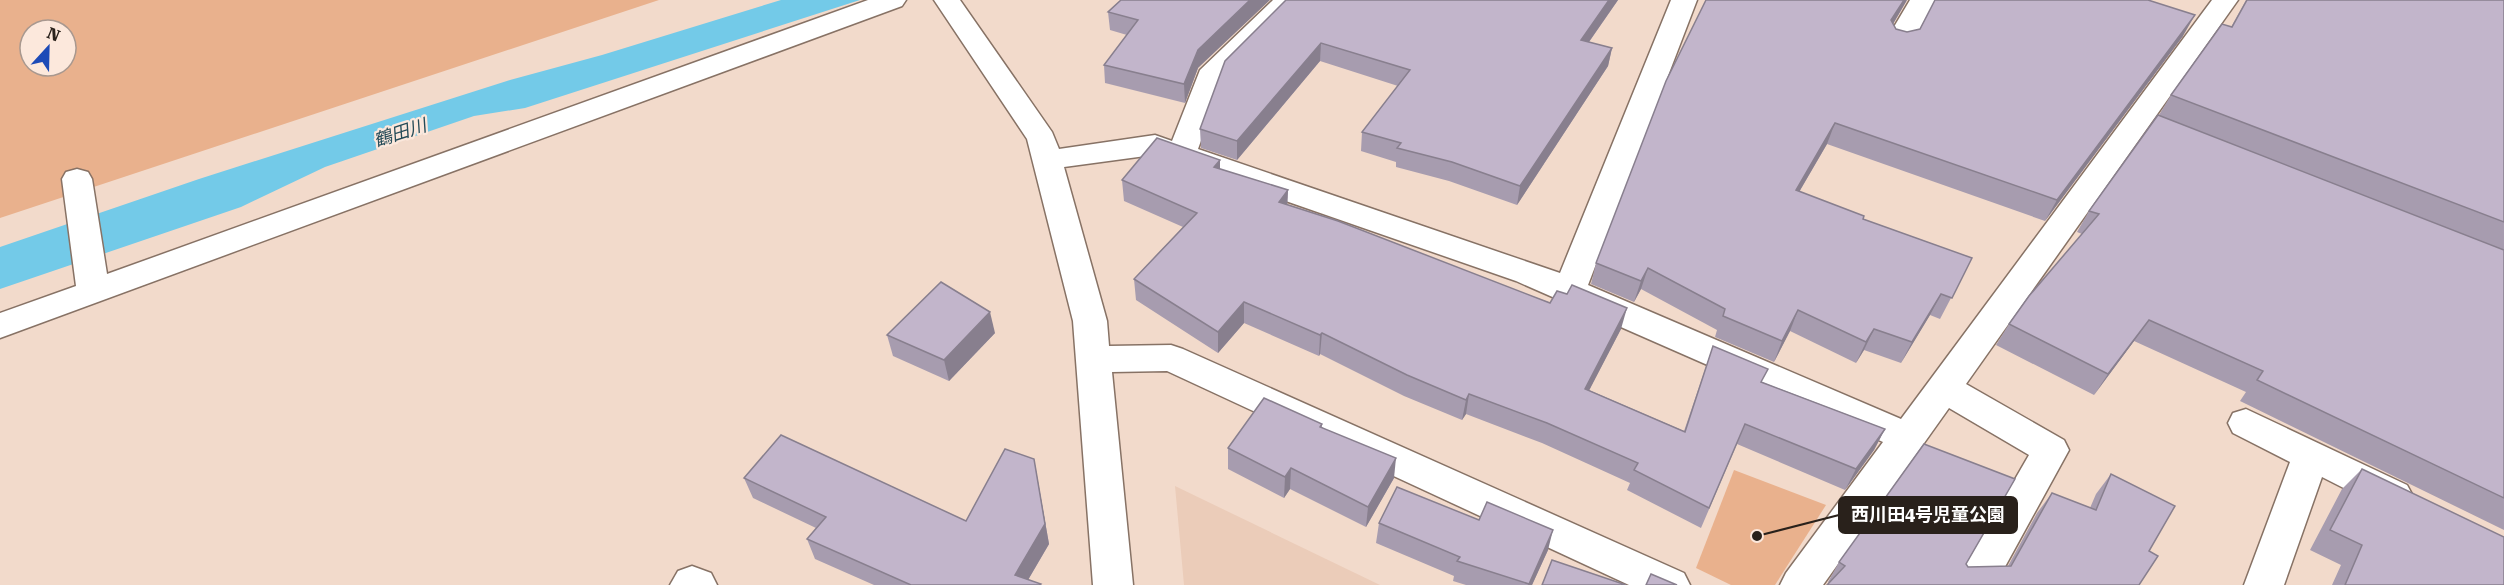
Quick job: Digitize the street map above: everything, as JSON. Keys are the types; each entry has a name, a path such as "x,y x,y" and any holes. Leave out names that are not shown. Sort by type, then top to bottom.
{"street":[{"path":"1,326 92,282 893,0"},
{"path":"948,0 1042,139 1090,321 1113,585"},
{"path":"1182,154 1210,76 1288,0"},
{"path":"1569,291 1684,0"},
{"path":"1899,42 1923,0"},
{"path":"1800,585 1942,387 2148,124 2220,1"},
{"path":"1047,160 1155,145 1528,273 1907,437"},
{"path":"77,188 92,282"},
{"path":"1094,359 1171,358 1670,585"},
{"path":"1942,387 2050,450 1974,585"},
{"path":"2246,423 2429,513"},
{"path":"2264,585 2311,456"},
{"path":"690,585 692,583 697,585"}],"shaded area":[{"path":"0,0 659,0 0,218"},
{"path":"1734,470 1826,505 1775,585 1731,585 1696,568"},
{"path":"1175,486 1380,585 1184,585"}],"water":[{"name":"鶴田川","path":"781,0 860,0 525,108 474,116 325,167 241,207 0,289 0,247 199,179 510,80 602,55"}],"building":[{"path":"1121,0 1250,0 1198,50 1184,84 1104,65 1138,20 1108,12"},
{"path":"1286,0 1609,0 1581,40 1612,48 1520,186 1452,162 1397,148 1401,143 1362,132 1410,70 1321,43 1237,141 1200,129 1225,61"},
{"path":"1706,0 1904,0 1891,20 1896,29 1907,32 1920,29 1935,0 2148,0 2195,15 2057,200 1835,123 1796,190 1864,216 1863,219 1972,258 1952,298 1941,294 1912,342 1874,329 1866,342 1798,310 1782,341 1723,316 1725,309 1648,268 1641,281 1596,263 1666,81"},
{"path":"2247,0 2504,0 2504,222 2171,95 2222,24 2232,27"},
{"path":"2158,115 2504,250 2504,498 2257,380 2263,371 2149,320 2108,374 2009,324 2029,296 2099,214 2089,211"},
{"path":"1157,138 1220,160 1214,167 1288,190 1279,202 1338,221 1550,303 1557,291 1567,294 1572,285 1627,308 1585,389 1685,432 1713,346 1768,369 1761,382 1885,429 1856,469 1745,424 1709,508 1634,470 1638,463 1547,423 1469,394 1466,400 1407,375 1322,333 1320,335 1244,302 1218,332 1134,279 1197,213 1122,180"},
{"path":"941,282 990,312 944,360 887,335"},
{"path":"1264,398 1322,424 1320,427 1396,458 1368,507 1291,468 1285,477 1228,448"},
{"path":"781,435 966,521 1005,449 1034,459 1045,524 1015,575 1041,584 911,585 807,539 826,517 744,478"},
{"path":"1924,444 2015,479 1966,564 1968,567 2011,566 2052,493 2096,510 2111,474 2175,506 2149,551 2158,556 2139,585 1827,585 1845,566 1839,562"},
{"path":"2362,469 2504,537 2504,585 2345,585 2362,545 2330,530"},
{"path":"1397,487 1479,520 1487,502 1553,530 1529,584 1457,561 1460,557 1379,523"},
{"path":"1552,560 1626,585 1542,585"},
{"path":"1651,574 1677,585 1646,585"}],"place":[{"name":"西川田4号児童公園","path":"1757,536"}]}
